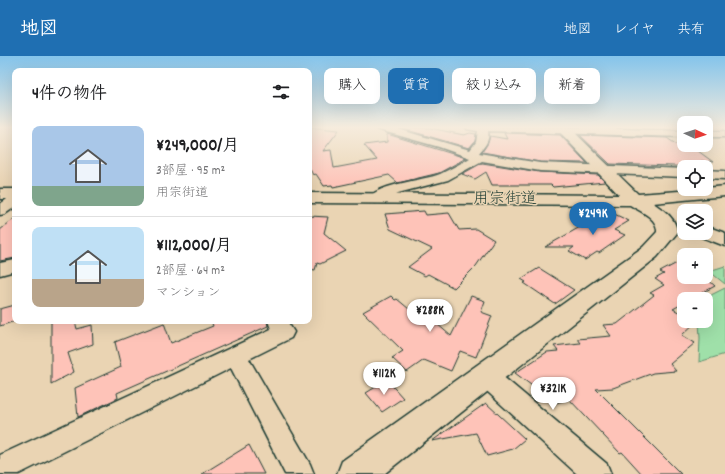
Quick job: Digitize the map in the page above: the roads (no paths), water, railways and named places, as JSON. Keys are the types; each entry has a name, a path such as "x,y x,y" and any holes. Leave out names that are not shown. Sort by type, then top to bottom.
{"street":[{"path":"450,147 476,155 540,167 677,173"},
{"path":"375,199 393,190 444,177 476,155 481,147"},
{"path":"580,147 634,200 658,214 677,221"},
{"path":"713,174 725,175"},
{"name":"用宗街道","path":"312,198 634,200 725,191"},
{"path":"0,194 12,194"},
{"path":"0,212 12,202"},
{"path":"355,474 650,252 667,233 667,227 658,214"},
{"path":"713,235 725,240"},
{"path":"0,269 12,266"},
{"path":"0,469 284,332 278,324"},
{"path":"236,356 300,474"},
{"path":"486,376 597,474"}]}
